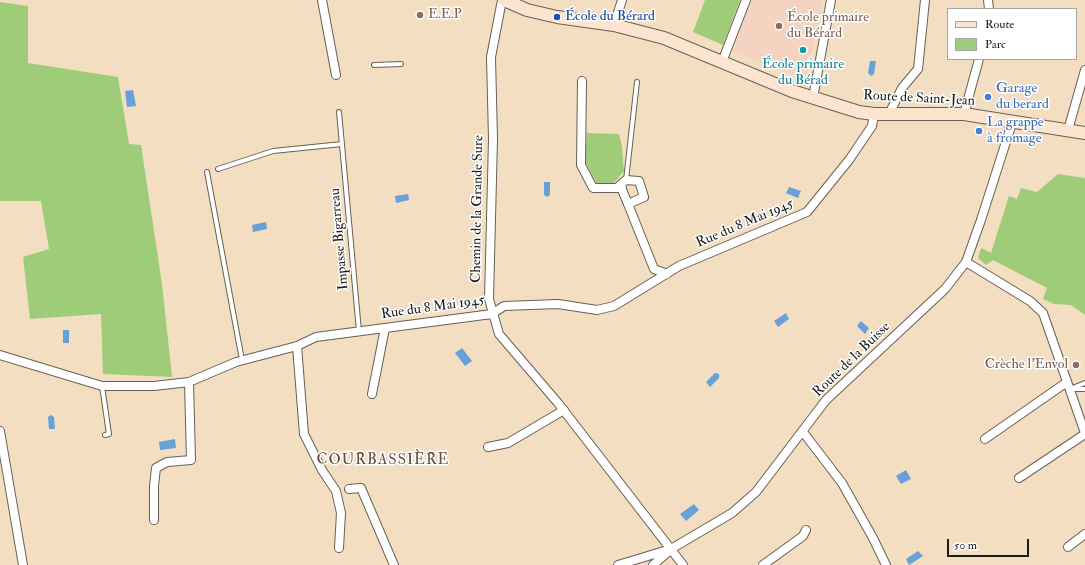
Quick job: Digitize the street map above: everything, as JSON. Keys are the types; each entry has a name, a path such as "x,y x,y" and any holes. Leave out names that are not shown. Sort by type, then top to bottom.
{"main road":[{"name":"Route de Saint-Jean","path":"503,0 527,10 557,17 614,26 664,38 792,91 859,112 874,114 890,112 964,114 1012,123 1085,133"}],"street":[{"path":"322,0 336,75"},
{"name":"Chemin de la Grande Sure","path":"503,0 491,57 492,139 489,299 492,314 499,334 564,410 683,565"},
{"path":"614,26 622,0"},
{"path":"722,62 746,0"},
{"path":"813,98 831,0"},
{"path":"890,112 902,88 918,69 925,0"},
{"path":"964,114 979,60"},
{"path":"1068,130 1085,70"},
{"path":"582,81 581,165 593,188 622,188"},
{"name":"Rue du 8 Mai 1945","path":"0,355 102,386 154,386 189,382 242,361 297,346 316,338 492,314 504,306 558,304 597,310 614,306 679,266 807,212 849,160 872,126 874,114"},
{"name":"Route de la Buisse","path":"618,565 671,549 732,513 756,492 826,400 945,289 966,262 1012,123"},
{"path":"628,204 644,197 639,181 626,180 620,185 654,269 649,285"},
{"path":"966,262 1030,301 1043,313 1085,434 1019,478"},
{"path":"654,269 667,274"},
{"path":"372,394 385,328"},
{"path":"297,346 304,434 322,470 336,491 341,513 339,548"},
{"path":"154,520 154,486 156,468 167,462 191,460 189,382"},
{"path":"985,439 1068,386"},
{"path":"488,447 508,443 564,410"},
{"path":"0,431 23,565"},
{"path":"803,432 842,483 866,525 886,565"},
{"path":"349,489 361,488 394,565"},
{"path":"763,565 803,536 806,530"},
{"path":"1068,547 1085,534"},
{"path":"653,565 671,549"}],"lane":[{"path":"374,65 402,64"},
{"path":"626,180 637,82"},
{"name":"Impasse Bigarreau","path":"339,112 360,332"},
{"path":"218,169 273,151 342,144"},
{"path":"207,172 242,361"},
{"path":"1068,386 1085,383"},
{"path":"102,386 108,434 105,435"},
{"path":"1068,386 1085,389"}],"shaded area":[{"name":"École primaire du Bérard","path":"751,0 823,0 806,80 731,51"}],"green space":[{"path":"705,0 740,0 723,45 693,32"},
{"path":"0,2 28,6 28,63 118,77 129,144 141,145 162,284 172,377 103,374 101,314 30,319 23,257 49,249 41,201 0,201"},
{"path":"587,133 619,134 622,147 624,171 612,185 597,184 585,161"},
{"path":"1058,174 1085,178 1085,315 1071,305 1054,304 1043,299 1047,288 993,260 986,265 978,258 981,248 991,253 1009,196 1017,199 1021,188 1037,192"}],"water":[{"path":"870,61 876,61 874,74 871,76 868,73"},
{"path":"133,90 136,106 127,107 125,91"},
{"path":"544,182 550,182 550,195 547,197 544,195"},
{"path":"789,187 801,191 798,198 786,193"},
{"path":"408,194 409,200 396,203 395,196"},
{"path":"266,222 267,229 253,232 252,225"},
{"path":"786,313 789,319 778,327 774,321"},
{"path":"861,321 869,328 865,334 857,326"},
{"path":"63,330 69,330 69,343 63,343"},
{"path":"462,348 472,361 465,366 455,353"},
{"path":"715,373 719,374 719,378 710,387 706,382"},
{"path":"51,415 54,417 55,429 49,429 48,417"},
{"path":"175,439 176,448 160,450 159,442"},
{"path":"906,470 911,479 901,484 896,476"},
{"path":"694,504 699,510 686,521 680,514"},
{"path":"918,551 923,556 909,565 906,559"}],"place":[{"name":"E.E.P","path":"420,15"},
{"name":"École du Bérard","path":"557,17"},
{"name":"École primaire du Bérard","path":"779,26"},
{"name":"École primaire du Bérad","path":"803,50"},
{"name":"Garage du berard","path":"988,97"},
{"name":"La grappe à fromage","path":"979,131"},
{"name":"Crèche l'Envol","path":"1076,365"}],"district":[{"name":"COURBASSIÈRE","path":"383,461"}]}
